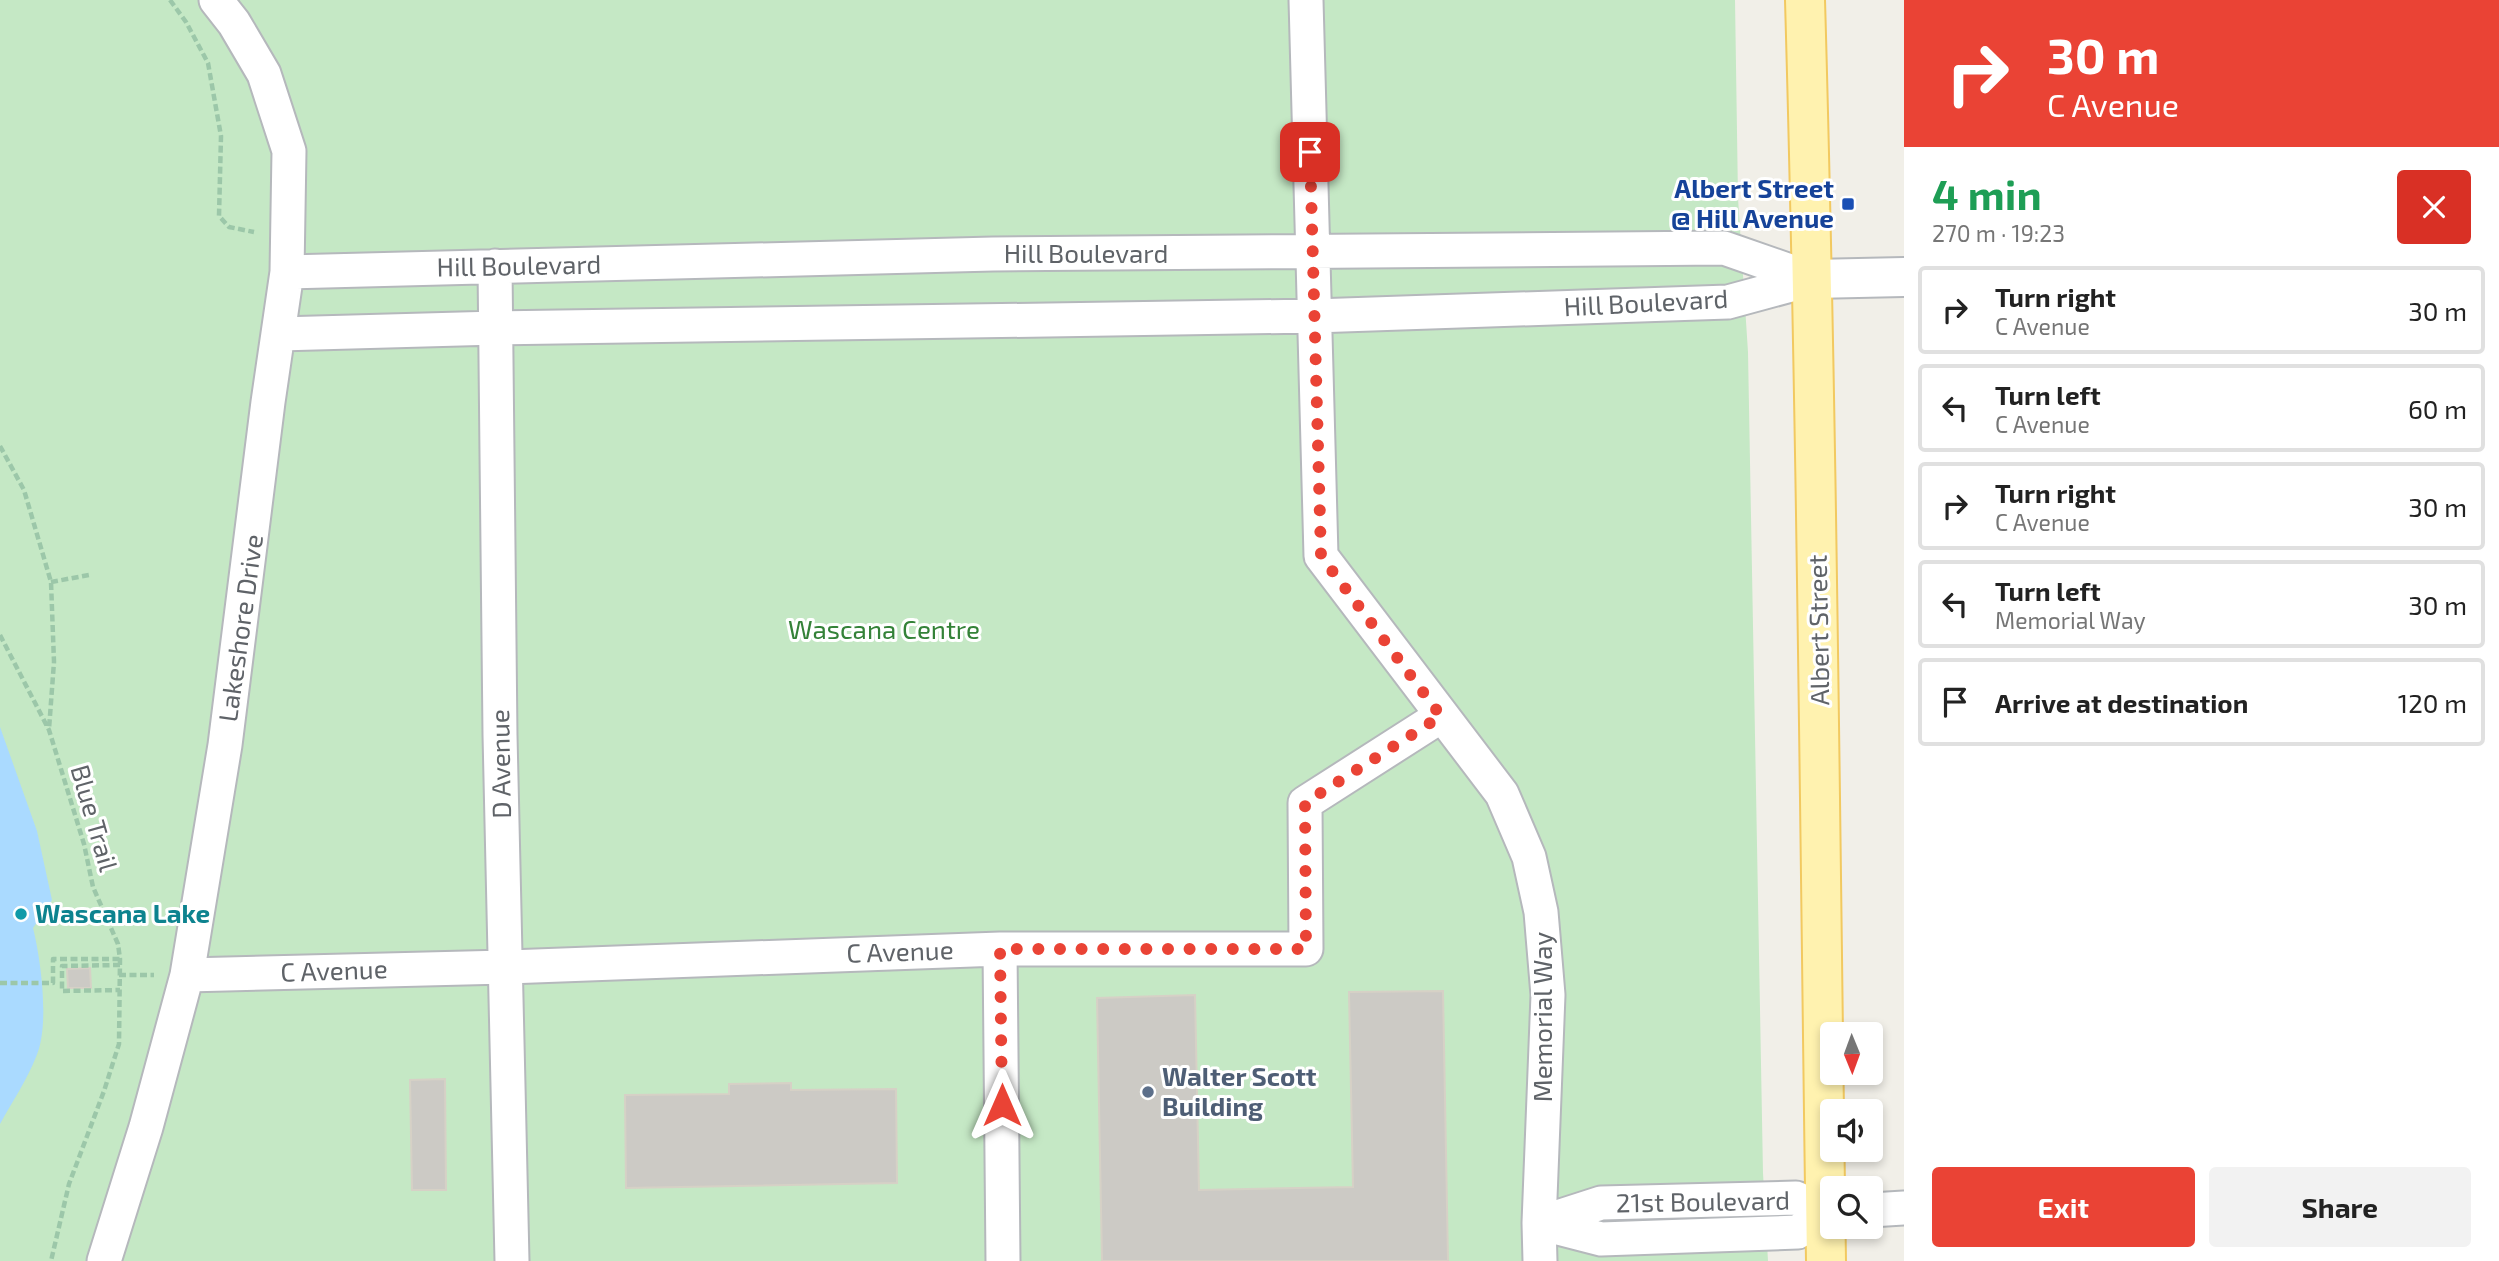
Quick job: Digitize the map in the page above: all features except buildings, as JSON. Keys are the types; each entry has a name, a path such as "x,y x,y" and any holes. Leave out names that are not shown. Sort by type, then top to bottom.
{"main road":[{"name":"Albert Street","path":"1805,0 1813,279 1828,1176"},
{"name":"Albert Street","path":"1826,1261 1827,1239"}],"street":[{"name":"Lakeshore Drive","path":"104,1261 146,1127 187,975 225,745 287,272 289,151 264,74 234,23 216,0"},
{"name":"Memorial Way","path":"1306,0 1321,556 1502,794 1529,857 1541,912 1548,995 1539,1223 1540,1261"},
{"name":"Hill Boulevard","path":"287,272 993,254 1724,248 1813,279"},
{"name":"D Avenue","path":"495,266 500,735 512,1261"},
{"path":"1813,279 1904,277"},
{"name":"Hill Boulevard","path":"279,334 497,328 1314,316 1728,302 1813,279"},
{"name":"C Avenue","path":"187,975 506,967 1000,949 1306,949 1305,803 1441,716"},
{"path":"1000,949 1003,1261"},
{"path":"1883,1209 1904,1208"},
{"name":"21st Boulevard","path":"1539,1223 1601,1239 1798,1232 1820,1217"}],"path":[{"path":"170,0 186,22 208,63 221,136 219,216 229,227 260,233 287,234"},
{"path":"0,446 24,490 51,582 54,662 49,730"},
{"path":"51,582 89,575"},
{"name":"Blue Trail","path":"0,635 49,730 85,844 93,887 118,944 120,962 119,1044 69,1184 51,1261"},
{"path":"0,983 53,983 53,959 120,962"},
{"path":"120,962 62,966 62,991 120,990"}],"green space":[{"name":"Wascana Centre","path":"0,0 1735,0 1738,198 1748,352 1763,1173 1768,1261 0,1261"}],"water":[{"name":"Wascana Lake","path":"0,727 37,831 52,900 33,928 43,993 40,1044 28,1074 0,1124"}],"place":[{"name":"Albert Street @ Hill Avenue","path":"1848,204"},
{"name":"Wascana Lake","path":"21,914"},
{"name":"Walter Scott Building","path":"1148,1092"}],"route":[{"path":"1002,1105 1000,949 1306,949 1305,803 1441,716 1321,556 1310,152"}]}
